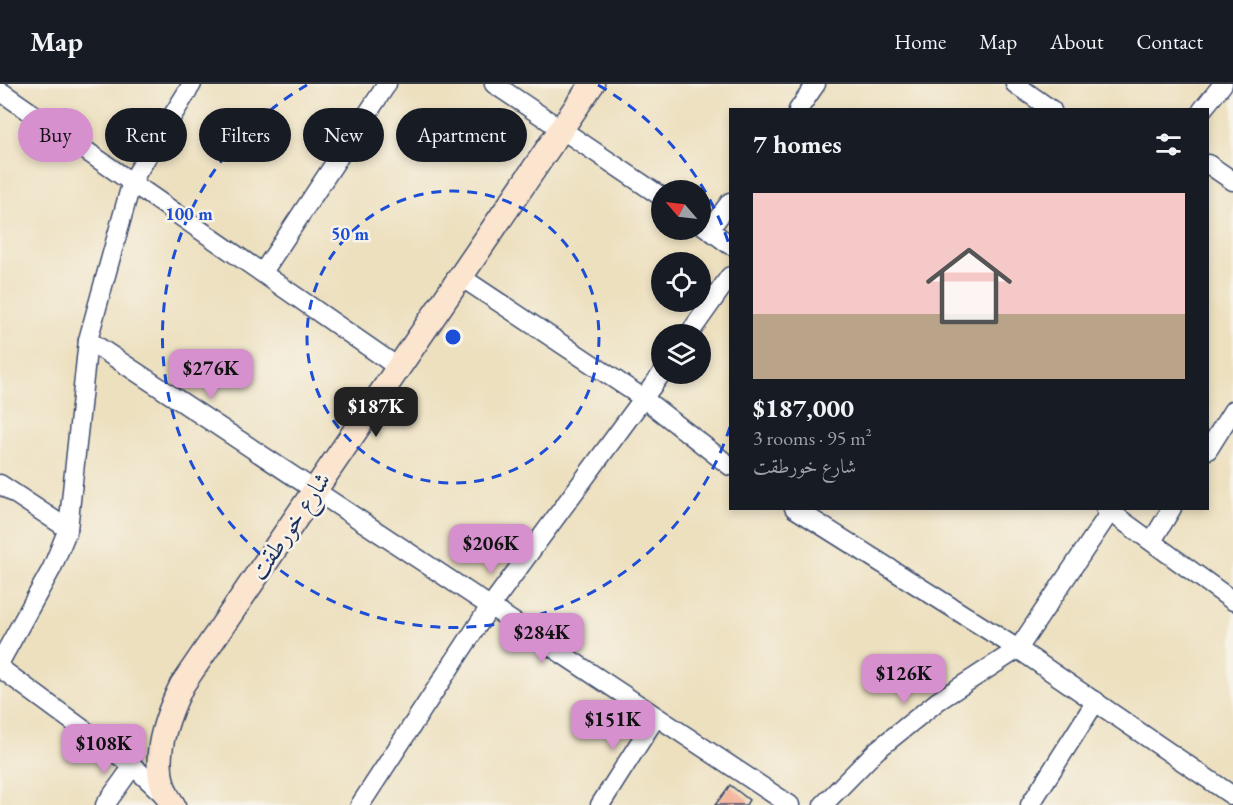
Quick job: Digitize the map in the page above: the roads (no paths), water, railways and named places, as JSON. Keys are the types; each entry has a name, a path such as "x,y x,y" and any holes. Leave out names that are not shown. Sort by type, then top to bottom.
{"street":[{"path":"0,662 41,589 68,529 88,340 132,181 192,84"},
{"path":"263,272 387,84"},
{"path":"494,84 651,190"},
{"name":"شارع خورطقت","path":"171,803 162,780 160,747 166,717 182,686 591,84"},
{"path":"799,108 816,84"},
{"path":"1015,84 1049,108"},
{"path":"1204,108 1223,84"},
{"path":"0,91 399,368"},
{"path":"1209,165 1233,181"},
{"path":"711,220 729,203"},
{"path":"711,230 729,243"},
{"path":"461,277 643,398 729,465"},
{"path":"696,324 729,277"},
{"path":"88,340 489,608 790,805"},
{"path":"360,805 489,608 653,384"},
{"path":"1209,448 1233,410"},
{"path":"0,484 68,529"},
{"path":"797,510 1018,649 1233,796"},
{"path":"1152,541 1171,510"},
{"path":"823,805 877,750 938,701 980,671 1018,649 1108,511 1233,601"},
{"path":"0,668 133,766 171,803"},
{"path":"1030,805 1096,701"},
{"path":"600,805 656,717"},
{"path":"105,805 133,766"}]}
